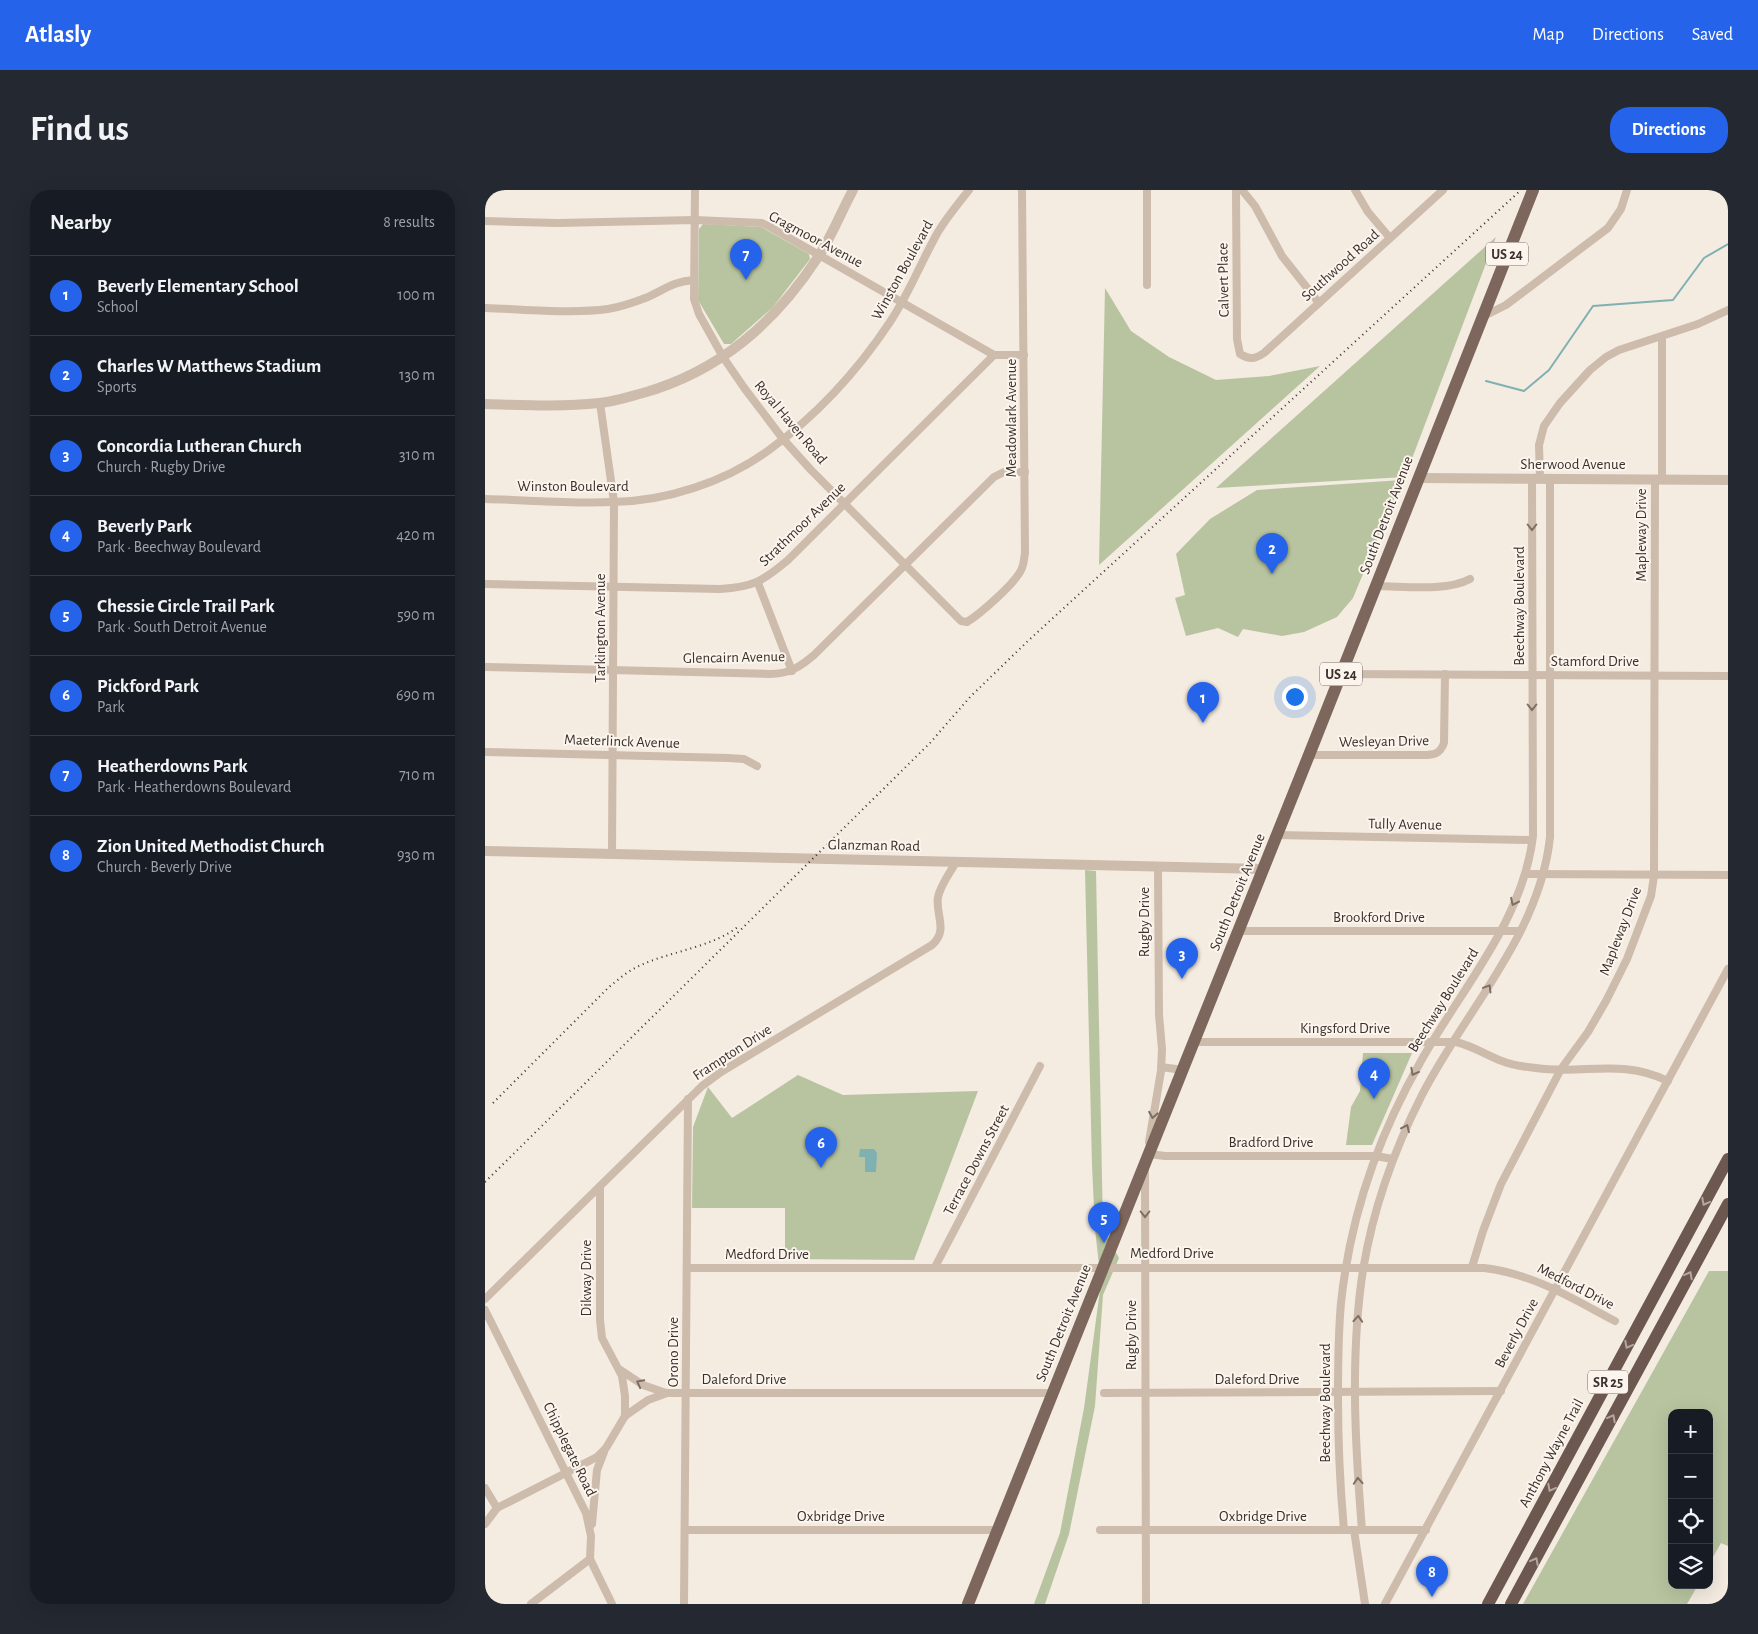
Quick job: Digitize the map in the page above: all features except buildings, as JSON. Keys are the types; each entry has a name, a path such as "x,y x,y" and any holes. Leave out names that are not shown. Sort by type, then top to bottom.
{"highway":[{"name":"Anthony Wayne Trail","path":"1488,1604 1728,1159"},
{"name":"SR 25","path":"1511,1604 1728,1204"},
{"path":"1492,1604 1505,1572"}],"main road":[{"name":"South Detroit Avenue","path":"968,1604 1309,755 1533,190"}],"street":[{"name":"Royal Haven Road","path":"695,190 694,280 696,306 723,357 783,439 961,621 967,622"},
{"path":"485,404 565,405 600,403 653,390 684,378 723,357 754,334 771,318 796,288 820,255 853,190"},
{"name":"Winston Boulevard","path":"485,499 614,502 669,495 717,478 754,460 783,439 817,409 875,344 903,302 937,234 952,210 969,190"},
{"name":"Meadowlark Avenue","path":"967,622 978,616 1017,577 1022,569 1025,553 1022,190"},
{"path":"1147,190 1147,285"},
{"name":"Calvert Place","path":"1236,190 1237,339 1240,354 1246,358 1255,358"},
{"path":"1242,190 1255,206 1282,256 1319,303"},
{"path":"1355,190 1368,212 1390,238"},
{"name":"Southwood Road","path":"1255,358 1264,353 1443,190"},
{"path":"1481,318 1506,305 1608,228 1621,209 1627,190"},
{"name":"Cragmoor Avenue","path":"485,221 695,220 762,224 820,255 994,355"},
{"path":"485,308 608,309 626,305 649,296 681,280 694,280"},
{"path":"1541,479 1539,445 1542,431 1573,387 1590,370 1612,353 1632,344 1662,337 1698,324 1728,310"},
{"name":"Mapleway Drive","path":"1472,1267 1501,1184 1561,1069 1589,1032 1606,1001 1623,967 1651,896 1655,876 1654,676 1662,337"},
{"path":"994,355 1024,355"},
{"name":"Strathmoor Avenue","path":"485,584 720,589 739,588 758,583 788,560 994,355"},
{"name":"Tarkington Avenue","path":"600,403 614,502 612,854"},
{"name":"Glencairn Avenue","path":"485,667 778,674 792,671 814,655 994,477 1004,472 1025,472"},
{"name":"Sherwood Avenue","path":"1419,478 1728,480"},
{"name":"Beechway Boulevard","path":"1365,1604 1358,1530 1356,1451 1357,1322 1364,1267 1379,1200 1393,1159 1422,1095 1453,1042 1481,1000 1520,931 1545,874 1551,837 1550,675 1541,479"},
{"name":"Beechway Boulevard","path":"1345,1530 1339,1466 1339,1330 1346,1267 1362,1195 1375,1156 1406,1087 1500,931 1526,874 1532,840 1533,675 1541,479"},
{"path":"1376,586 1444,586 1457,585 1470,579"},
{"path":"758,583 792,671"},
{"name":"Stamford Drive","path":"1341,674 1728,676"},
{"name":"Wesleyan Drive","path":"1309,755 1423,756 1438,754 1444,743 1445,674"},
{"name":"Maeterlinck Avenue","path":"485,752 737,759 757,766"},
{"name":"Tully Avenue","path":"1277,834 1532,840"},
{"name":"Glanzman Road","path":"485,851 1263,869"},
{"name":"Frampton Drive","path":"485,1300 701,1086 938,940 941,932 937,908 939,895 942,885 956,862"},
{"name":"Rugby Drive","path":"1146,1604 1145,1267 1147,1160 1161,1067 1158,867"},
{"path":"1526,874 1728,875"},
{"name":"Brookford Drive","path":"1238,931 1520,931"},
{"name":"Beverly Drive","path":"1385,1604 1728,969"},
{"name":"Kingsford Drive","path":"1194,1042 1453,1042 1468,1045 1502,1061 1537,1068 1626,1068 1668,1081"},
{"name":"Terrace Downs Street","path":"935,1267 1040,1066"},
{"path":"1161,1067 1183,1070"},
{"name":"Orono Drive","path":"684,1604 688,1099"},
{"name":"Bradford Drive","path":"1147,1160 1165,1156 1375,1156 1393,1159"},
{"name":"Dikway Drive","path":"600,1187 599,1320 602,1338 622,1376 625,1416"},
{"name":"Medford Drive","path":"687,1268 1472,1267 1502,1270 1536,1280 1615,1321"},
{"name":"Chipplegate Road","path":"485,1310 586,1512 591,1536 590,1559 612,1604"},
{"name":"Dikway Drive","path":"616,1366 643,1385 667,1393"},
{"name":"Daleford Drive","path":"1104,1393 1501,1391"},
{"name":"Daleford Drive","path":"485,1524 497,1508 597,1457 606,1448 625,1416 648,1400 667,1393 1052,1393"},
{"path":"591,1536 596,1480 600,1461 606,1448"},
{"path":"485,1488 497,1508"},
{"name":"Oxbridge Drive","path":"685,1530 998,1530"},
{"name":"Oxbridge Drive","path":"1100,1530 1426,1530"},
{"path":"531,1604 590,1559"}],"green space":[{"path":"703,224 761,227 809,254 810,259 773,307 731,344 724,344 698,300 699,229"},
{"path":"1496,237 1405,477 1216,488"},
{"path":"1105,288 1131,331 1169,357 1216,380 1269,376 1320,366 1099,565"},
{"path":"1402,480 1353,598 1337,617 1304,632 1282,636 1243,629 1238,637 1218,628 1186,636 1175,598 1185,595 1176,554 1210,519 1257,490"},
{"path":"1085,870 1096,871 1103,1229 1119,1258 1103,1295 1095,1406 1069,1534 1045,1604 1034,1604 1060,1533 1084,1408 1101,1283 1095,1229 1092,1165"},
{"path":"1363,1053 1412,1053 1372,1145 1346,1145 1351,1107 1360,1091"},
{"path":"798,1075 843,1095 978,1091 914,1260 785,1259 785,1208 692,1208 693,1127 708,1087 732,1118"},
{"path":"1709,1271 1728,1271 1728,1546 1721,1543 1713,1557 1713,1409 1668,1409 1668,1589 1696,1589 1687,1604 1523,1604"}],"water":[{"path":"860,1149 874,1149 877,1153 876,1172 865,1172 865,1157 859,1157"}],"waterway":[{"path":"1486,381 1524,391 1549,370 1593,306 1673,300 1704,258 1728,244"}],"railway":[{"path":"485,1182 930,743 970,697 1030,639 1521,190"},
{"path":"493,1103 609,987 624,975 653,960 717,939 739,926"}],"place":[{"name":"Heatherdowns Park","path":"746,280"},
{"name":"Charles W Matthews Stadium","path":"1272,574"},
{"name":"Beverly Elementary School","path":"1203,723"},
{"name":"Concordia Lutheran Church","path":"1182,979"},
{"name":"Beverly Park","path":"1374,1099"},
{"name":"Pickford Park","path":"821,1168"},
{"name":"Chessie Circle Trail Park","path":"1104,1243"},
{"name":"Zion United Methodist Church","path":"1432,1597"}]}
